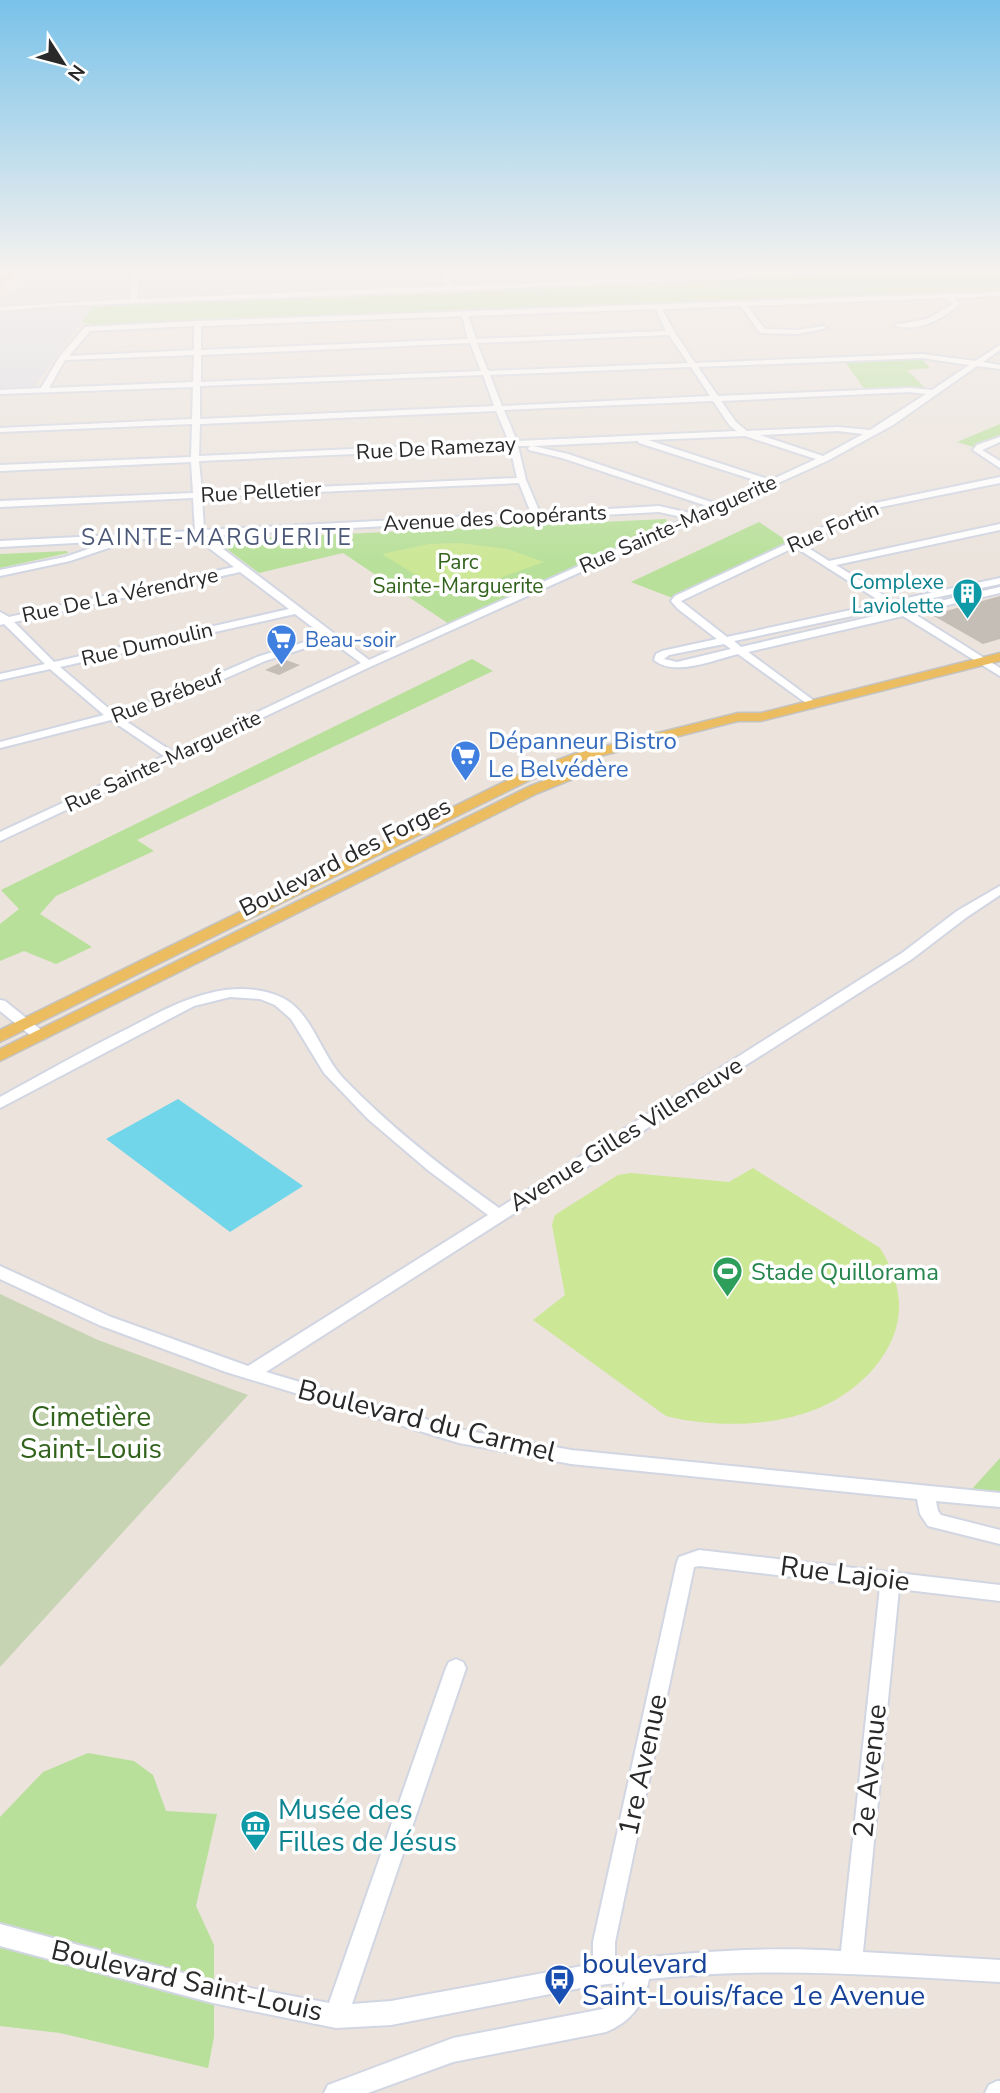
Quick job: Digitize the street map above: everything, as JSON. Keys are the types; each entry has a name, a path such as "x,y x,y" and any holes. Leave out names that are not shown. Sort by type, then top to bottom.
{"main road":[{"name":"Boulevard des Forges","path":"0,1037 527,776 579,757 680,731 738,717 761,717 813,705 1000,657"},
{"name":"Boulevard des Forges","path":"0,1056 544,785 586,767 749,725 761,717"},
{"path":"527,776 544,785"},
{"path":"363,857 380,867"}],"street":[{"path":"43,391 56,370"},
{"path":"196,370 196,495 202,537 240,569 368,664"},
{"path":"485,370 538,519"},
{"path":"0,392 587,370"},
{"path":"697,370 733,424 745,433 824,459"},
{"name":"Rue Sainte-Marguerite","path":"0,837 368,664 824,459 936,393 969,370"},
{"path":"0,430 716,397 910,390 936,393"},
{"name":"Rue De Ramezay","path":"0,468 838,429 871,433"},
{"path":"634,439 772,483"},
{"path":"1000,439 977,450 1000,465"},
{"path":"513,444 565,456 718,507"},
{"name":"Rue Pelletier","path":"0,504 522,480"},
{"name":"Rue Fortin","path":"726,642 676,601 679,597 880,504 1000,480"},
{"name":"Avenue des Coopérants","path":"0,551 538,519 659,509 695,517"},
{"name":"Avenue des Coopérants","path":"538,519 662,516 683,522"},
{"path":"832,567 1000,527"},
{"path":"832,567 1000,534"},
{"path":"0,573 67,559 114,545 127,537"},
{"name":"Avenue des Coopérants","path":"0,544 127,537 202,537"},
{"path":"795,543 1000,674"},
{"name":"Rue De La Vérendrye","path":"2,619 240,569"},
{"path":"1000,580 666,653 660,656 659,660 677,665 1000,590"},
{"name":"Rue Dumoulin","path":"0,677 295,611"},
{"path":"2,619 113,718 173,757"},
{"name":"Rue Brébeuf","path":"0,746 113,718 166,700 261,659 331,637"},
{"path":"726,642 813,705"},
{"name":"Avenue Gilles Villeneuve","path":"249,1374 907,956 962,914 1000,890"},
{"path":"0,1103 158,1018 205,999 235,993 263,996 280,1002 292,1012 326,1066 347,1089 413,1150 498,1215"},
{"path":"0,1004 40,1036"},
{"name":"Boulevard du Carmel","path":"0,1272 105,1321 249,1374 459,1436 571,1457 1000,1500"},
{"path":"925,1492 928,1511 935,1521 1000,1537"},
{"name":"Rue Lajoie","path":"689,1559 1000,1593"},
{"name":"1re Avenue","path":"604,1973 603,1952 607,1929 684,1566 689,1559"},
{"name":"2e Avenue","path":"851,1962 890,1580"},
{"path":"336,2016 456,1668"},
{"name":"Boulevard Saint-Louis","path":"0,1934 213,1992 336,2016 391,2013 638,1969 776,1960 1000,1971"},
{"path":"336,2093 453,2050 606,2020 617,2014 631,1999 638,1985 638,1969"}],"shaded area":[{"path":"0,370 47,370 34,387 0,388"}],"green space":[{"path":"851,370 911,370 907,370 925,388 865,390"},
{"path":"1000,424 1000,442 980,449 957,442"},
{"name":"Parc Sainte-Marguerite","path":"666,519 667,523 452,626 343,553 259,573 215,540"},
{"path":"759,522 793,545 675,599 631,582"},
{"path":"459,543 507,549 544,562 456,594 445,593 382,554 429,544"},
{"path":"68,553 0,568 0,554"},
{"path":"472,659 493,671 137,840 154,851 56,896 40,914 92,947 56,964 24,951 0,961 0,924 19,909 1,890"},
{"name":"Stade Quillorama","path":"753,1168 880,1248 890,1267 899,1303 893,1337 875,1367 849,1391 819,1408 763,1422 723,1424 666,1416 533,1320 565,1295 552,1225 555,1215 618,1175 631,1173 729,1182"},
{"name":"Cimetière Saint-Louis","path":"0,1294 98,1340 248,1395 0,1667"},
{"path":"1000,1458 1000,1491 972,1489"},
{"path":"88,1753 134,1761 153,1775 166,1811 217,1814 196,1906 214,1945 214,2037 208,2068 60,2033 0,2026 0,1817 43,1772"}],"water":[{"path":"178,1099 303,1186 230,1232 106,1139"}],"building":[{"name":"Complexe Laviolette","path":"1000,596 1000,639 983,644 932,615"},
{"name":"Beau-soir","path":"286,660 300,665 279,675 265,670"}],"place":[{"name":"Complexe Laviolette","path":"967,621"},
{"name":"Beau-soir","path":"282,667"},
{"name":"Dépanneur Bistro Le Belvédère","path":"465,782"},
{"name":"Stade Quillorama","path":"728,1299"},
{"name":"Musée des Filles de Jésus","path":"255,1853"},
{"name":"boulevard Saint-Louis/face 1e Avenue","path":"559,2007"}],"district":[{"name":"SAINTE-MARGUERITE","path":"217,537"}]}
